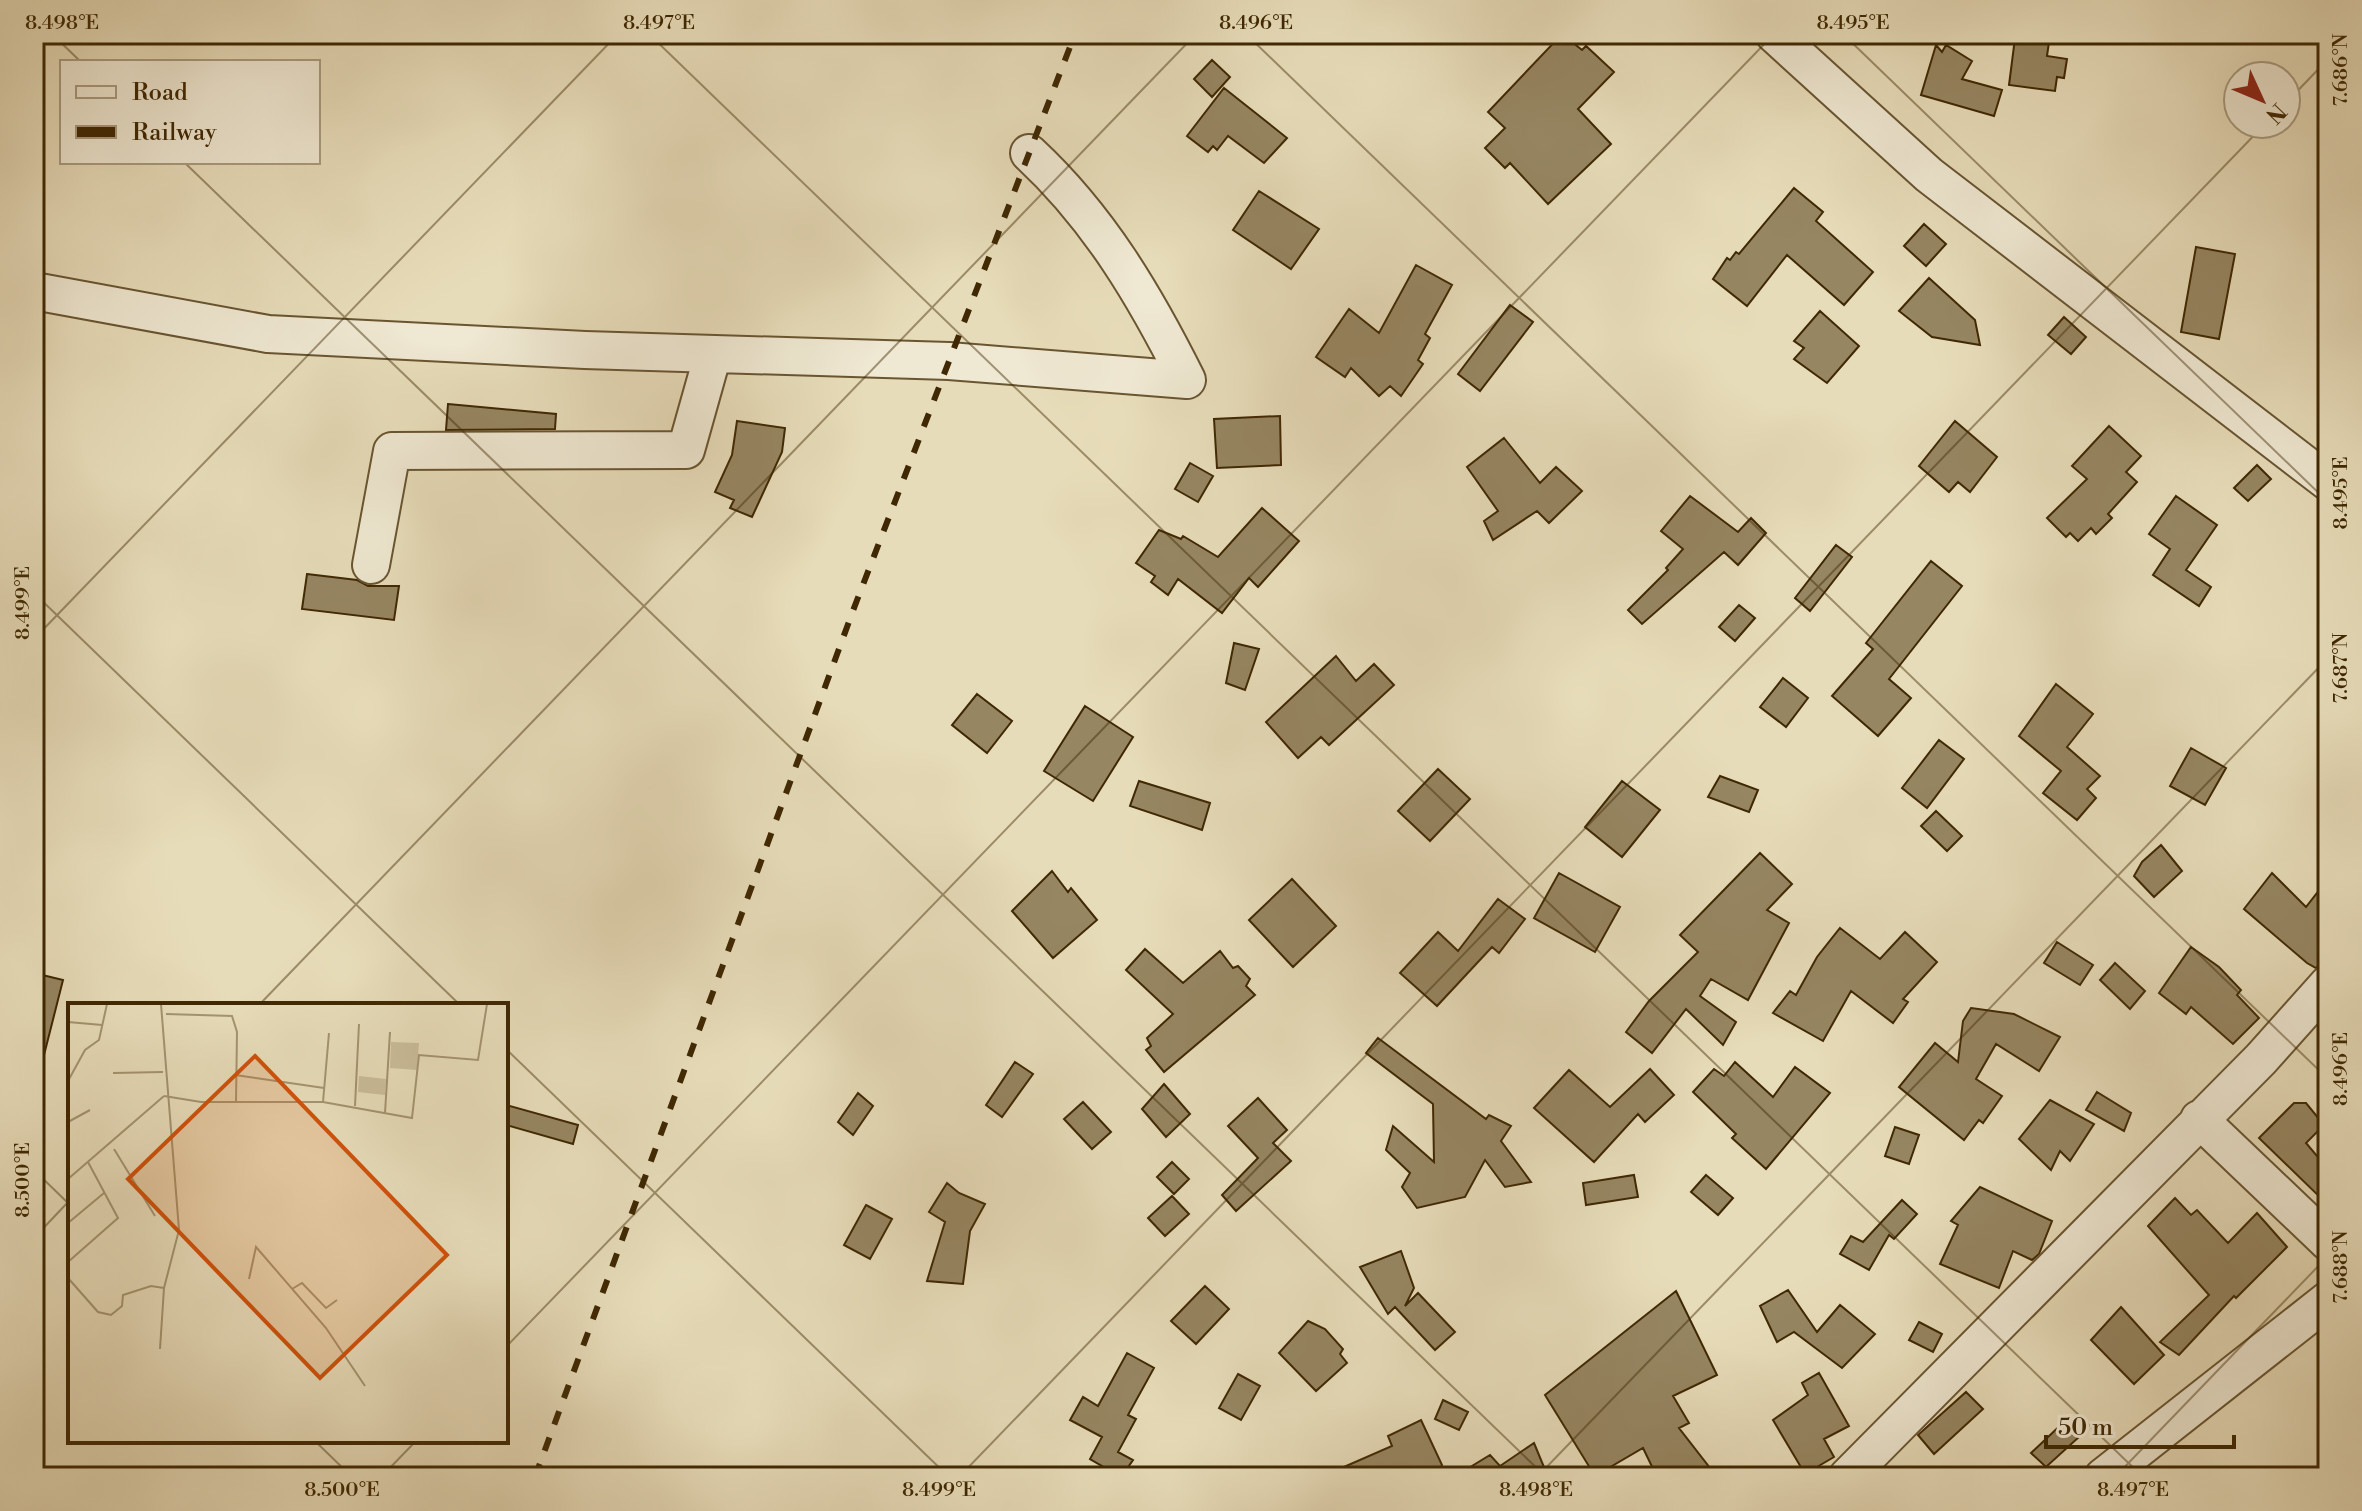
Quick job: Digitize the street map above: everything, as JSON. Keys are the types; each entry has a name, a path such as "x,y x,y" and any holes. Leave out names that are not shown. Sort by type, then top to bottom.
{"street":[{"path":"1774,34 1929,175 2328,482"},
{"path":"34,291 268,334 949,361 1187,380 1152,310 1110,244 1064,186 1029,153"},
{"path":"371,565 379,451 686,450 713,354"},
{"path":"1847,1477 2261,1059 2328,984"},
{"path":"2199,1119 2328,1242"},
{"path":"2103,1477 2328,1300"}],"building":[{"path":"1562,34 1582,50 1586,46 1614,72 1578,109 1611,144 1548,204 1510,163 1505,168 1485,148 1505,128 1488,112"},
{"path":"2015,38 2049,42 2047,56 2067,59 2064,78 2057,77 2055,91 2009,85"},
{"path":"1936,45 1942,52 1946,45 1972,61 1962,79 2002,90 1994,116 1921,95"},
{"path":"1212,60 1230,77 1212,97 1194,79"},
{"path":"1224,88 1287,138 1264,163 1228,136 1217,150 1213,146 1208,152 1187,136"},
{"path":"1794,188 1823,212 1816,221 1873,272 1844,305 1787,255 1747,306 1713,279 1727,258 1730,260 1736,252 1739,254"},
{"path":"1259,191 1319,229 1291,269 1233,230"},
{"path":"1924,224 1946,244 1926,266 1904,246"},
{"path":"2196,247 2235,254 2219,339 2181,332"},
{"path":"1416,265 1452,285 1425,334 1430,338 1418,360 1423,364 1401,396 1390,386 1379,396 1351,368 1345,377 1316,357 1349,309 1379,333"},
{"path":"1929,278 1975,320 1980,345 1932,337 1899,311"},
{"path":"1510,305 1533,322 1480,391 1458,374"},
{"path":"1820,311 1859,346 1827,383 1794,359 1804,348 1794,341"},
{"path":"2064,317 2086,337 2071,354 2048,335"},
{"path":"448,404 556,414 555,429 446,430"},
{"path":"1280,416 1281,465 1217,468 1214,419"},
{"path":"737,421 785,428 782,452 752,517 730,508 734,500 715,492 732,455"},
{"path":"1955,421 1997,457 1970,492 1958,482 1949,492 1919,466"},
{"path":"2109,426 2141,456 2126,472 2137,482 2108,514 2112,518 2096,534 2091,528 2078,541 2070,533 2066,537 2047,518 2087,479 2072,466"},
{"path":"1504,438 1540,483 1556,467 1582,491 1549,523 1537,511 1493,540 1484,521 1498,511 1467,467"},
{"path":"1190,463 1213,476 1198,502 1175,489"},
{"path":"2257,465 2271,479 2248,501 2234,488"},
{"path":"1690,496 1738,532 1751,518 1766,533 1738,565 1724,552 1642,624 1628,610 1668,570 1666,568 1683,549 1661,531"},
{"path":"2176,496 2217,525 2186,570 2211,587 2199,606 2153,575 2170,549 2149,534"},
{"path":"1262,508 1299,541 1258,587 1249,578 1222,613 1178,579 1168,595 1151,582 1155,576 1136,563 1159,530 1181,539 1183,536 1218,557"},
{"path":"1836,545 1852,557 1810,611 1795,598"},
{"path":"1931,561 1962,586 1889,679 1911,698 1878,736 1832,696 1873,649 1866,643"},
{"path":"307,574 357,580 368,586 399,586 394,620 302,609"},
{"path":"1739,605 1755,618 1735,641 1719,627"},
{"path":"1234,643 1259,649 1245,690 1226,683"},
{"path":"1336,656 1356,681 1374,664 1394,685 1329,745 1321,737 1298,758 1266,722"},
{"path":"1783,678 1808,698 1786,727 1760,707"},
{"path":"2056,684 2093,714 2067,747 2100,776 2087,789 2096,798 2077,820 2043,793 2061,771 2019,736"},
{"path":"977,694 1012,721 987,753 952,725"},
{"path":"1085,706 1133,737 1093,801 1044,771"},
{"path":"1939,740 1964,759 1927,808 1902,788"},
{"path":"2191,748 2226,768 2205,805 2170,786"},
{"path":"1438,769 1470,799 1430,841 1398,811"},
{"path":"1720,776 1758,790 1749,812 1708,797"},
{"path":"1139,781 1210,803 1202,830 1130,806"},
{"path":"1622,781 1660,810 1622,857 1585,827"},
{"path":"1936,811 1962,836 1947,851 1921,826"},
{"path":"2161,845 2182,871 2154,897 2134,876 2142,862"},
{"path":"1760,853 1792,884 1767,910 1789,923 1748,1000 1711,979 1700,996 1736,1022 1723,1045 1686,1009 1652,1053 1626,1032 1649,1001 1698,952 1680,935"},
{"path":"1052,871 1068,892 1071,888 1097,920 1053,958 1012,911"},
{"path":"1559,873 1620,907 1595,952 1534,918"},
{"path":"2272,873 2306,907 2317,893 2328,901 2328,959 2324,964 2316,968 2307,963 2244,909"},
{"path":"1292,879 1336,926 1293,967 1249,920"},
{"path":"1498,899 1525,919 1499,953 1492,947 1437,1006 1400,973 1438,932 1458,951"},
{"path":"1840,928 1880,959 1905,932 1937,962 1903,999 1908,1002 1893,1023 1851,991 1823,1041 1773,1013 1790,991 1796,995 1817,957"},
{"path":"2057,942 2093,965 2080,985 2044,963"},
{"path":"2191,947 2219,967 2241,990 2237,995 2259,1018 2233,1044 2191,1007 2186,1014 2159,993"},
{"path":"1145,949 1183,983 1220,951 1233,968 1238,966 1250,979 1246,986 1255,995 1164,1072 1146,1050 1151,1046 1147,1038 1173,1014 1126,970"},
{"path":"2115,963 2145,991 2130,1009 2100,980"},
{"path":"34,973 63,980 41,1067 34,1066"},
{"path":"1971,1008 2014,1014 2060,1037 2039,1071 1996,1044 1976,1079 2002,1096 1983,1123 1979,1120 1964,1140 1899,1087 1935,1043 1958,1062 1963,1021"},
{"path":"1378,1038 1486,1119 1489,1115 1511,1126 1501,1141 1531,1182 1505,1187 1485,1160 1465,1197 1417,1208 1402,1187 1410,1173 1386,1150 1393,1126 1434,1162 1433,1104 1366,1053"},
{"path":"1015,1062 1033,1074 1002,1117 986,1105"},
{"path":"1735,1062 1773,1097 1795,1067 1830,1093 1766,1169 1732,1138 1736,1134 1693,1092 1714,1069 1724,1076"},
{"path":"1650,1069 1674,1095 1645,1122 1638,1114 1594,1162 1534,1108 1569,1070 1610,1107"},
{"path":"1164,1084 1190,1114 1166,1137 1142,1109"},
{"path":"2097,1092 2131,1113 2124,1131 2086,1110"},
{"path":"858,1093 873,1106 853,1135 838,1122"},
{"path":"1258,1098 1287,1130 1273,1143 1291,1161 1236,1211 1222,1195 1258,1158 1228,1126"},
{"path":"2050,1100 2094,1124 2070,1161 2060,1151 2051,1170 2019,1139"},
{"path":"1083,1102 1111,1132 1092,1149 1064,1119"},
{"path":"2294,1103 2306,1103 2324,1125 2306,1143 2328,1169 2328,1205 2259,1138"},
{"path":"508,1106 578,1125 573,1144 508,1126"},
{"path":"1895,1127 1919,1135 1909,1164 1885,1156"},
{"path":"1172,1162 1189,1179 1174,1194 1157,1177"},
{"path":"1634,1175 1638,1197 1586,1205 1583,1183"},
{"path":"1706,1175 1733,1198 1718,1215 1691,1192"},
{"path":"947,1183 959,1193 985,1204 970,1231 963,1284 927,1281 945,1222 929,1212"},
{"path":"1980,1187 2052,1221 2039,1254 2032,1260 2013,1251 1999,1288 1940,1264 1958,1225 1951,1221"},
{"path":"1172,1196 1189,1214 1165,1236 1148,1218"},
{"path":"2175,1198 2191,1215 2197,1210 2228,1243 2257,1213 2287,1247 2236,1298 2234,1296 2179,1355 2160,1342 2209,1295 2148,1226"},
{"path":"1902,1200 1917,1214 1894,1239 1889,1235 1869,1270 1840,1254 1851,1236 1863,1242"},
{"path":"866,1205 892,1219 870,1259 844,1245"},
{"path":"1401,1251 1414,1288 1405,1306 1418,1293 1455,1332 1435,1350 1395,1307 1388,1314 1360,1267"},
{"path":"1205,1286 1229,1309 1196,1344 1171,1321"},
{"path":"1788,1290 1817,1332 1840,1305 1875,1334 1842,1368 1794,1332 1777,1342 1760,1306"},
{"path":"1676,1291 1717,1375 1673,1396 1689,1423 1679,1428 1717,1477 1657,1477 1643,1448 1595,1476 1545,1395"},
{"path":"2121,1307 2164,1355 2134,1384 2091,1340"},
{"path":"1308,1321 1325,1329 1343,1349 1340,1354 1347,1363 1316,1391 1279,1353"},
{"path":"1919,1322 1942,1334 1933,1352 1909,1340"},
{"path":"1127,1353 1154,1368 1128,1415 1136,1419 1118,1452 1133,1460 1121,1477 1090,1459 1102,1437 1070,1420 1083,1397 1098,1406"},
{"path":"1819,1373 1849,1426 1824,1439 1834,1457 1805,1474 1773,1420 1808,1395 1802,1383"},
{"path":"1238,1374 1260,1386 1241,1420 1219,1408"},
{"path":"1966,1392 1983,1409 1934,1454 1918,1435"},
{"path":"1443,1400 1468,1412 1459,1430 1435,1419"},
{"path":"1421,1420 1442,1465 1436,1477 1321,1477 1392,1446 1388,1436"},
{"path":"2065,1421 2079,1437 2046,1467 2031,1453"},
{"path":"1534,1443 1546,1472 1534,1477 1454,1477 1490,1455 1500,1466"}],"railway":[{"path":"535,1477 854,608 1075,34"}]}
